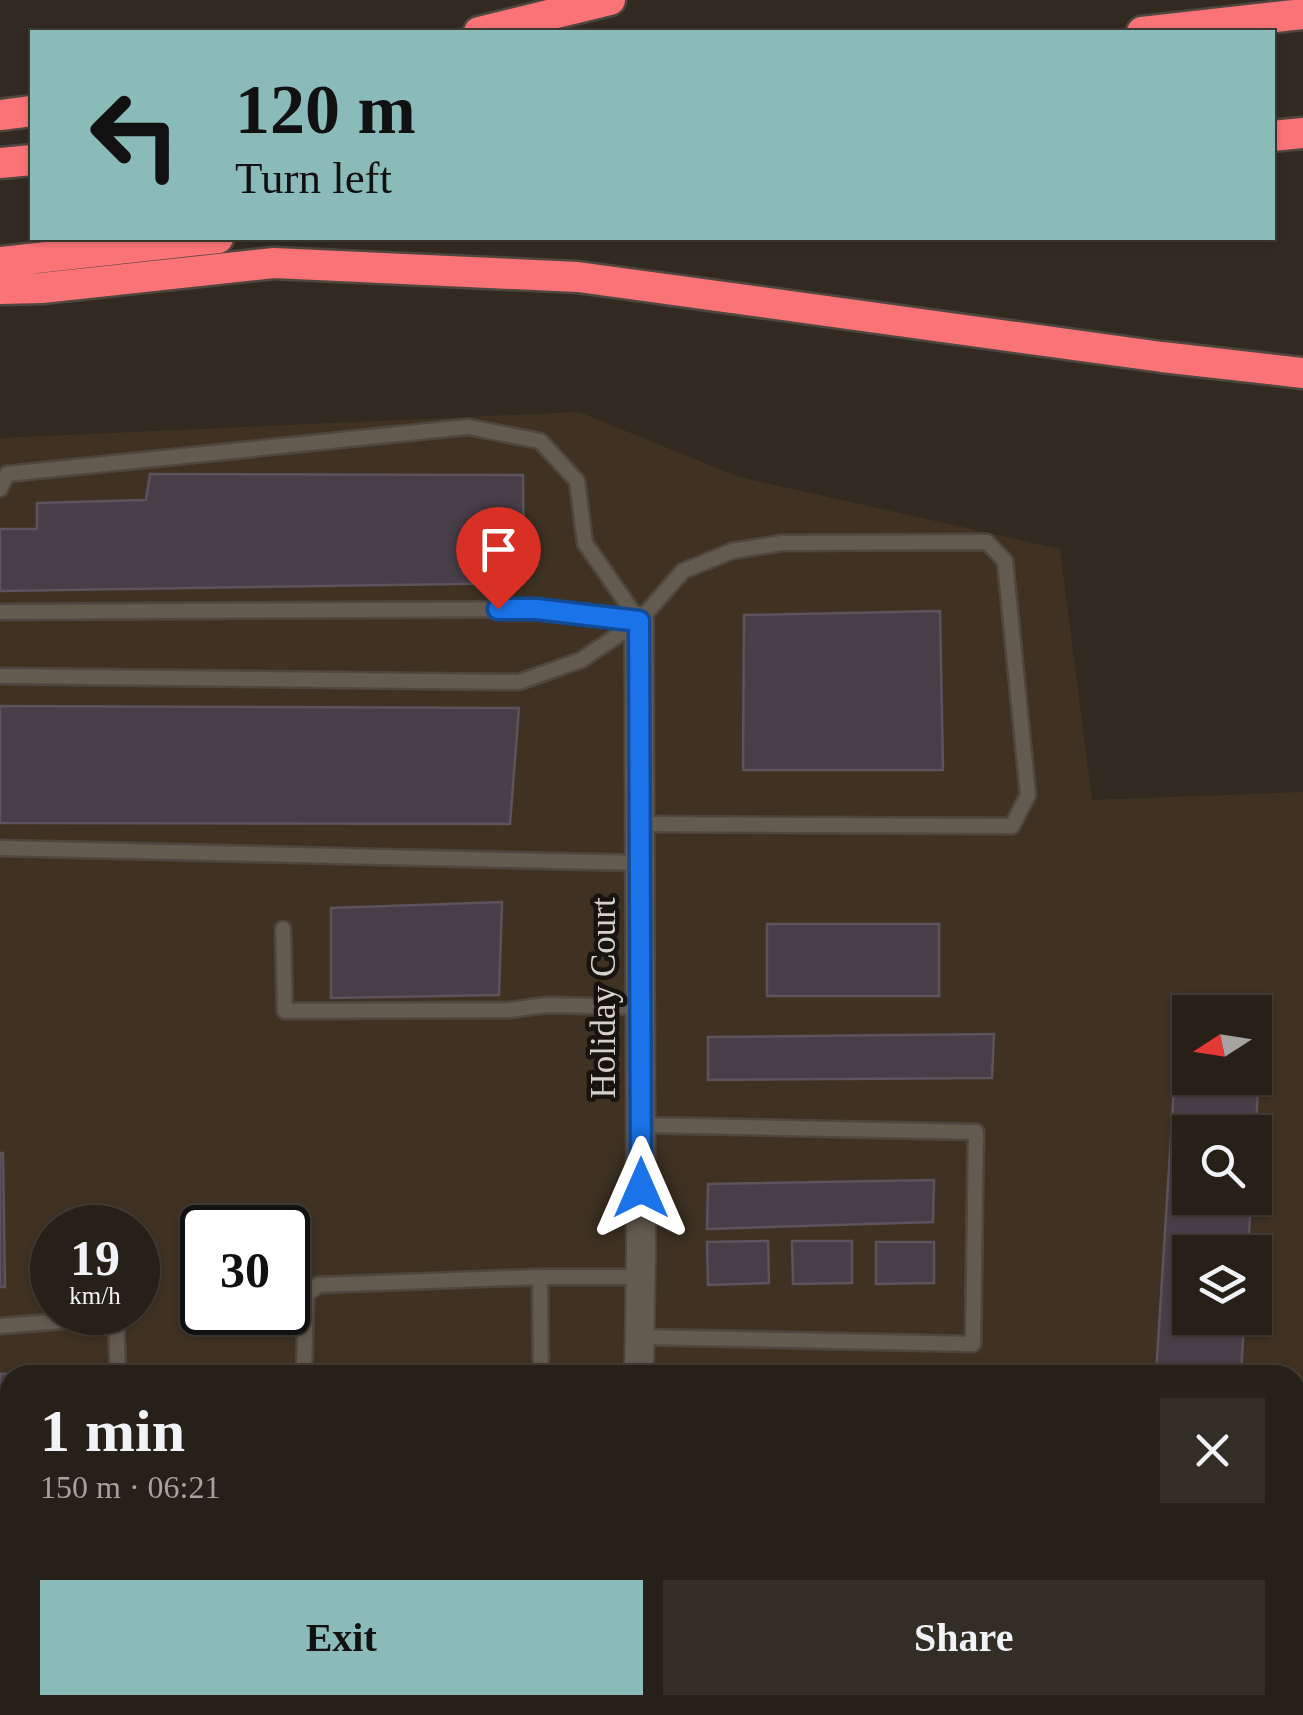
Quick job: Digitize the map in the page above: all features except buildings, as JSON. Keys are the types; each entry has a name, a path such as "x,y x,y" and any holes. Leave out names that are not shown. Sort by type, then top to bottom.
{"highway":[{"path":"487,30 610,0"},
{"path":"1160,30 1303,14"},
{"path":"0,115 30,111"},
{"path":"1275,136 1303,132"},
{"path":"0,163 30,160"},
{"path":"0,262 200,240"},
{"path":"0,288 42,288 274,263 578,277 1303,373"}],"street":[{"name":"Holiday Court","path":"639,621 639,1365"}],"lane":[{"path":"0,490 7,474 468,427 540,441 577,481 585,542 639,621"},
{"path":"0,676 519,682 580,660 639,621 683,572 732,552 782,543 987,542 1005,562 1028,794 1012,826 640,824"},
{"path":"0,612 536,609 639,621"},
{"path":"0,848 640,863"},
{"path":"283,929 284,1011 509,1010 547,1004 640,1007"},
{"path":"640,1125 976,1132 973,1344 640,1337"},
{"path":"540,1277 540,1365"},
{"path":"304,1365 306,1295 318,1285 640,1277"},
{"path":"0,1326 116,1318 118,1365"}],"shaded area":[{"path":"579,412 739,477 1060,549 1092,800 1303,792 1303,1365 0,1365 0,438"}],"route":[{"path":"498,609 536,609 639,621 641,1188"}]}
